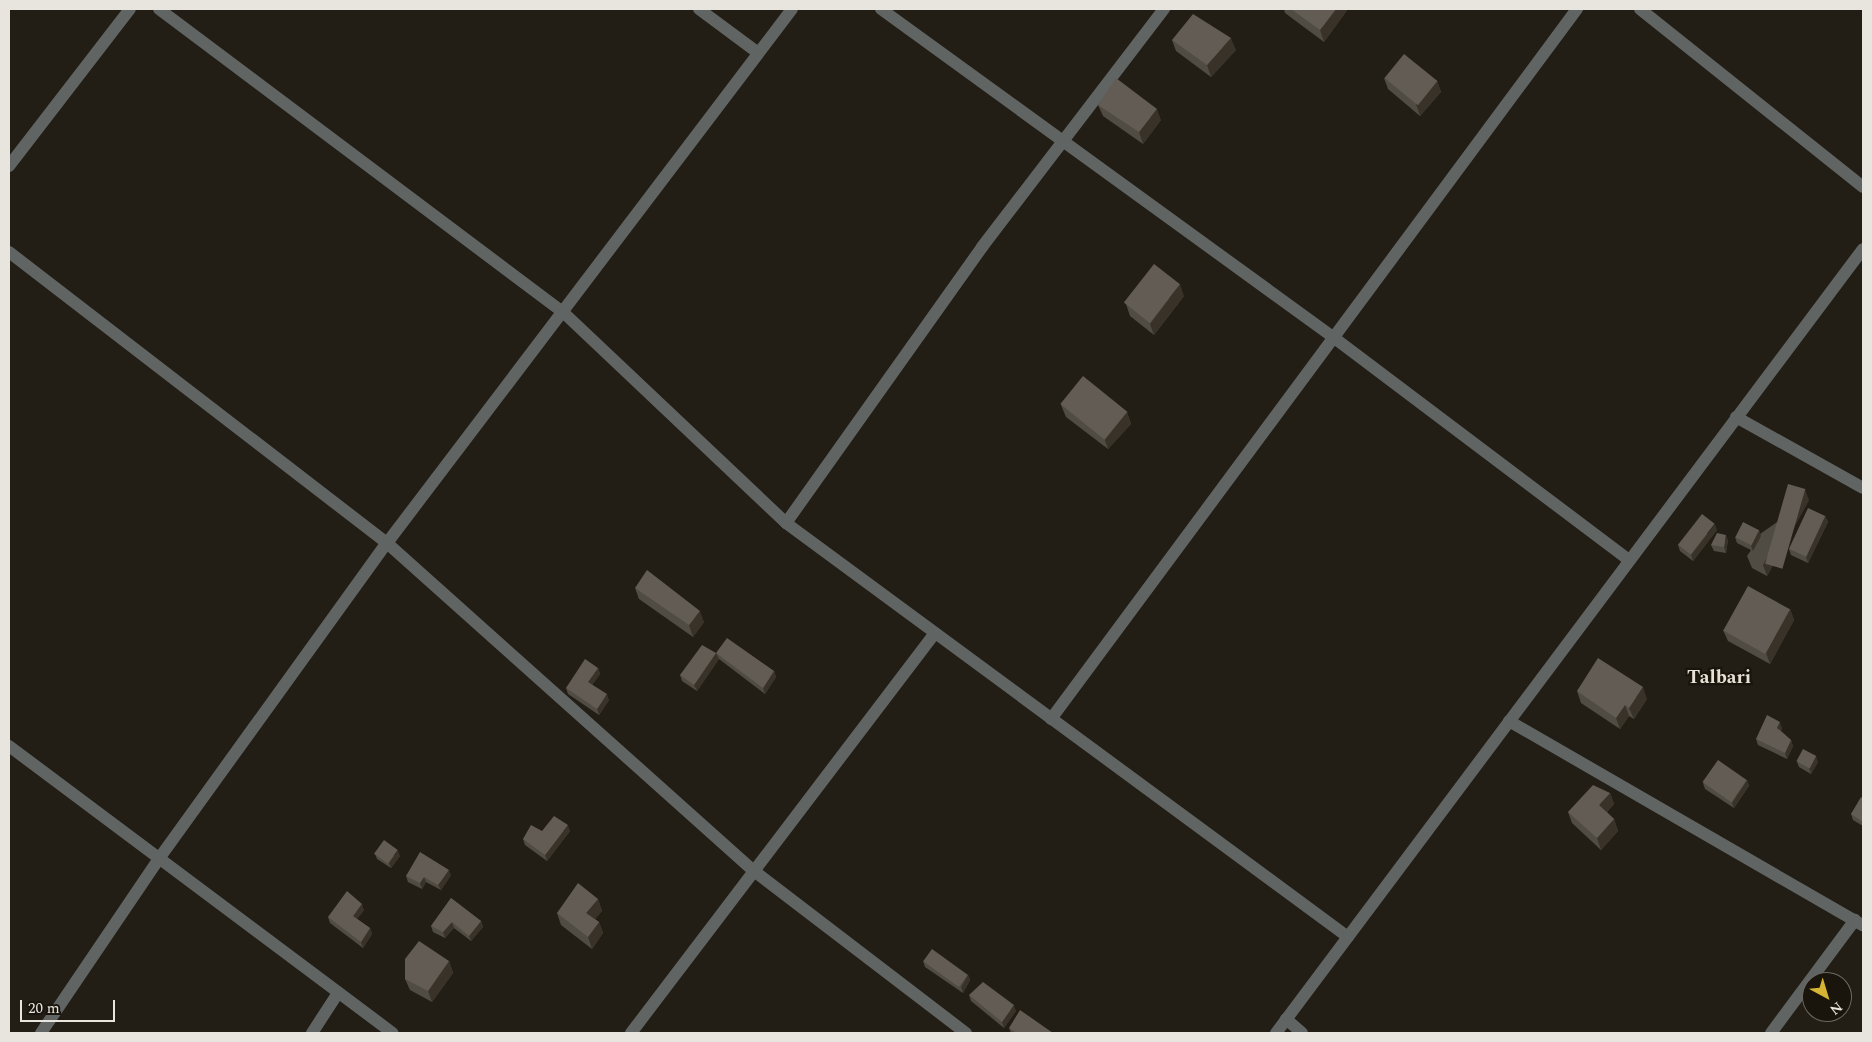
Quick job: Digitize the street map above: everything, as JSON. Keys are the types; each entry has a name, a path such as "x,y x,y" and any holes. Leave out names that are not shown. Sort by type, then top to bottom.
{"street":[{"path":"9,166 130,9"},
{"path":"159,9 564,313 786,524 1348,937"},
{"path":"699,9 757,52"},
{"path":"41,1033 158,860 387,543 564,313 757,52 792,9"},
{"path":"881,9 1333,337 1629,560"},
{"path":"786,524 982,247 1164,9"},
{"path":"1051,718 1577,9"},
{"path":"1640,9 1863,187"},
{"path":"1276,1033 1863,249"},
{"path":"9,252 387,543 754,871 966,1033"},
{"path":"1736,417 1863,488"},
{"path":"631,1033 935,633"},
{"path":"1509,721 1859,923 1771,1033"},
{"path":"9,746 158,860 392,1033"},
{"path":"312,1033 338,993"},
{"path":"1286,1019 1302,1033"}],"building":[{"path":"1291,9 1336,9 1320,30"},
{"path":"1193,14 1231,38 1207,65 1172,40"},
{"path":"1404,54 1437,81 1418,105 1384,78"},
{"path":"1116,78 1157,109 1139,132 1098,105"},
{"path":"1154,264 1180,284 1150,323 1124,303"},
{"path":"1083,376 1127,412 1105,440 1060,404"},
{"path":"1788,484 1805,489 1782,569 1765,564"},
{"path":"1808,508 1825,516 1806,557 1789,549"},
{"path":"1702,514 1715,524 1691,555 1678,545"},
{"path":"1743,522 1759,530 1751,545 1735,537"},
{"path":"1717,533 1726,535 1724,547 1711,545"},
{"path":"647,570 700,611 689,625 635,588"},
{"path":"1748,586 1790,609 1765,654 1723,631"},
{"path":"727,638 774,671 763,688 716,653"},
{"path":"702,645 716,653 694,685 680,675"},
{"path":"1598,658 1643,687 1629,708 1625,705 1616,718 1577,691"},
{"path":"585,659 598,668 588,682 607,694 597,709 566,688"},
{"path":"1767,715 1780,722 1777,728 1791,740 1785,753 1756,739"},
{"path":"1803,749 1816,756 1810,768 1796,761"},
{"path":"1718,760 1747,780 1731,802 1703,782"},
{"path":"1593,785 1610,793 1599,805 1614,819 1597,838 1568,812"},
{"path":"1861,797 1863,799 1863,822 1851,814"},
{"path":"554,816 568,825 545,855 523,839 531,825 542,831"},
{"path":"384,840 398,850 388,864 374,854"},
{"path":"420,852 449,870 438,885 424,877 420,883 406,876"},
{"path":"578,883 598,899 586,913 599,922 588,937 557,913"},
{"path":"347,891 362,904 353,916 370,928 361,942 328,917"},
{"path":"451,898 481,921 469,936 452,922 443,932 431,926"},
{"path":"419,941 449,961 428,991 405,979 405,959"},
{"path":"932,949 968,975 959,987 923,961"},
{"path":"983,982 1014,1005 1002,1022 969,995"},
{"path":"1020,1010 1053,1033 1017,1033 1009,1028"}],"district":[{"name":"Talbari","path":"1719,678"}]}
